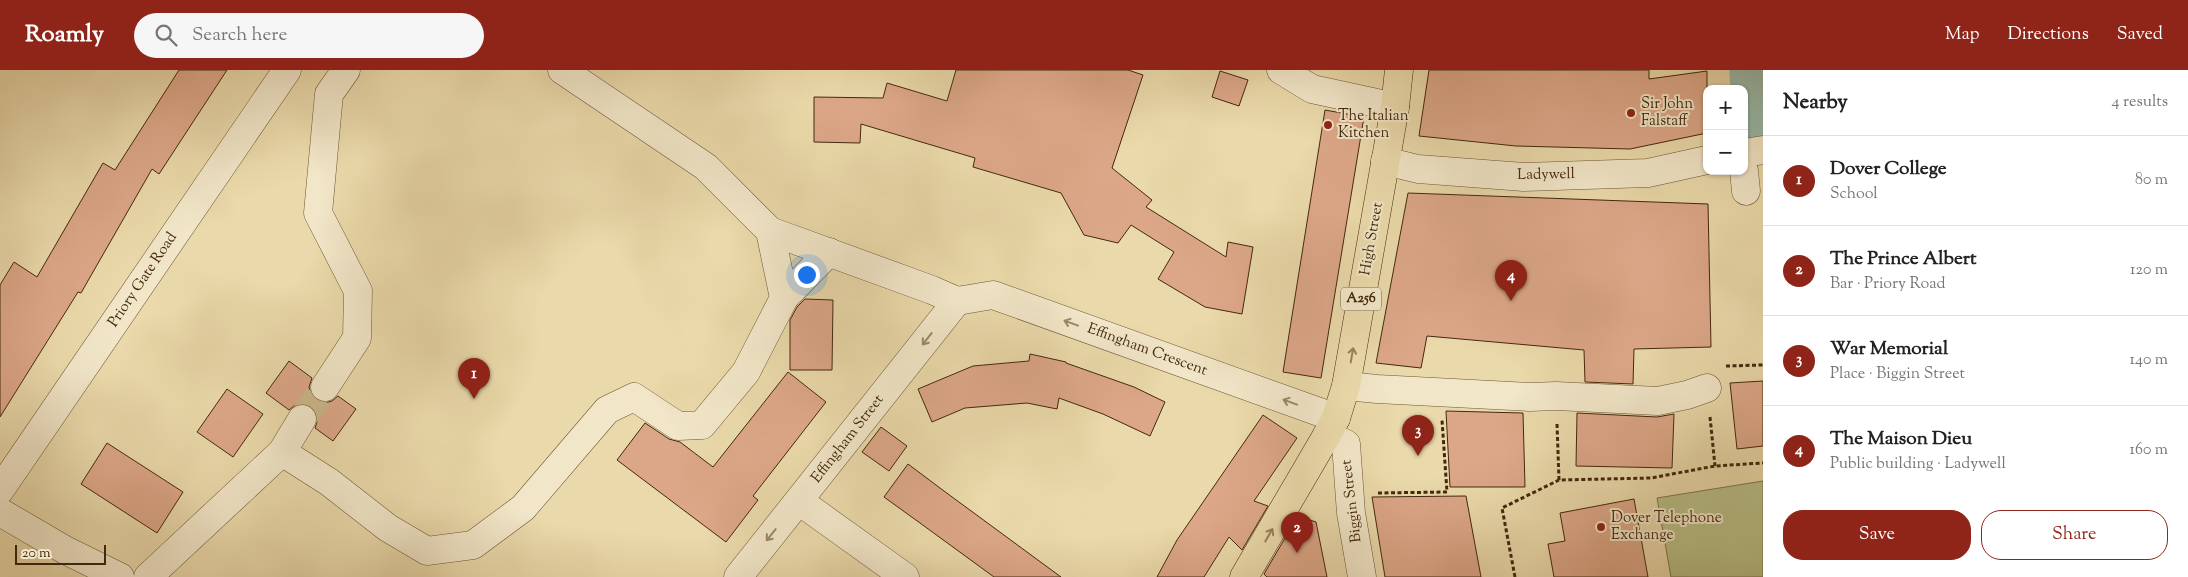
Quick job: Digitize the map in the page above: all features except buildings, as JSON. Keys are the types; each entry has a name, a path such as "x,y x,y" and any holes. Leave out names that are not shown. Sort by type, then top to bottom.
{"main road":[{"name":"High Street","path":"1332,426 1346,386 1395,106 1399,70"},
{"name":"A256","path":"1244,577 1332,426"}],"street":[{"name":"Priory Gate Road","path":"0,490 287,70"},
{"path":"324,386 356,338 358,291 318,213 329,94 346,70"},
{"path":"562,70 706,167 770,230 957,301"},
{"path":"1281,70 1312,89 1395,106"},
{"name":"Ladywell","path":"1385,161 1418,169 1524,177 1648,173 1703,161"},
{"path":"770,230 784,298"},
{"path":"282,452 329,482 388,528 427,551 473,545 523,508 607,410 634,397 678,426 702,425 746,372 784,298 829,252"},
{"name":"Effingham Crescent","path":"957,301 993,295 1332,426"},
{"name":"Effingham Street","path":"738,577 957,301"},
{"path":"1346,386 1530,397 1556,396 1658,401 1687,395 1707,388"},
{"path":"148,577 282,452 302,419"},
{"name":"Biggin Street","path":"1332,426 1346,444 1351,513 1362,577"},
{"path":"799,501 905,577"},
{"path":"0,512 87,568 120,577"}],"path":[{"path":"1707,388 1715,466"},
{"path":"1350,493 1447,492 1440,392"},
{"path":"1556,396 1559,480"},
{"path":"1516,577 1502,508 1559,480 1651,478 1715,466 1763,463"}],"green space":[{"path":"1763,481 1763,577 1671,577 1657,498"}],"waterway":[{"path":"1757,70 1758,97 1763,116"}],"tunnel":[{"path":"302,419 325,387"}],"place":[{"name":"Sir John Falstaff","path":"1631,113"},
{"name":"The Italian Kitchen","path":"1328,125"},
{"name":"The Maison Dieu","path":"1511,301"},
{"name":"Dover College","path":"474,399"},
{"name":"War Memorial","path":"1418,456"},
{"name":"Dover Telephone Exchange","path":"1601,527"},
{"name":"The Prince Albert","path":"1297,553"}]}
